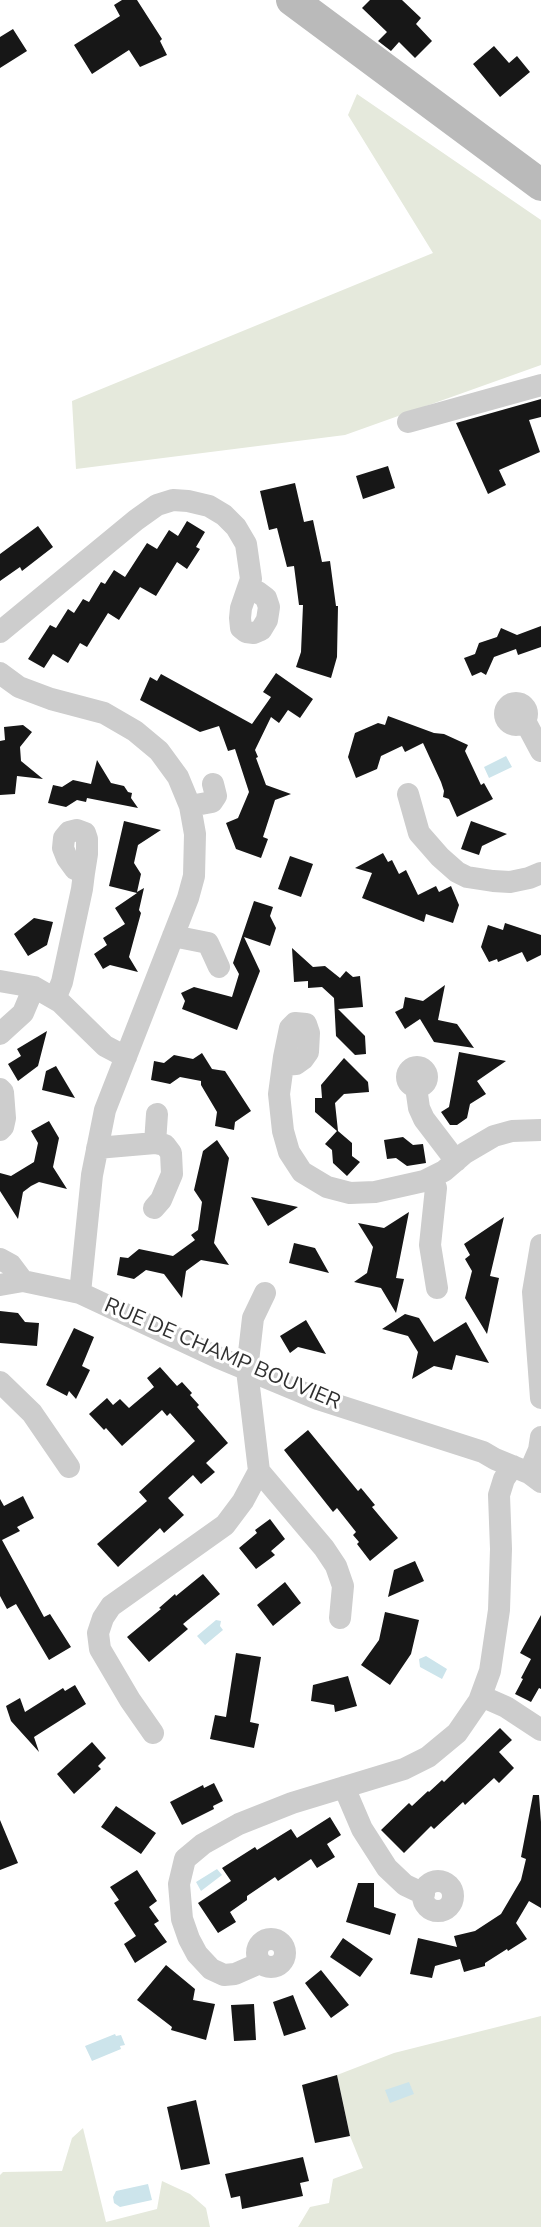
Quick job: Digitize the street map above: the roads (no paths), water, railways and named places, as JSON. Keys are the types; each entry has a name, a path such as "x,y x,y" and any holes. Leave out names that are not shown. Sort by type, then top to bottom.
{"street":[{"path":"302,3 541,185"},
{"path":"408,422 541,385"},
{"path":"0,632 136,520 157,505 173,500 208,506 224,515 236,527 246,544 251,579 248,589"},
{"path":"4,685 19,687 51,699 104,713 135,731 159,751 178,777 190,806 195,834 194,876 105,1110 92,1175 80,1293"},
{"path":"525,721 541,751"},
{"path":"190,806 212,802 216,795 213,784"},
{"path":"408,794 419,833 457,872 467,877 510,882 541,873"},
{"path":"55,999 62,982 84,873"},
{"path":"173,936 211,934 219,967"},
{"path":"0,981 34,987 55,999 105,1046 126,1057"},
{"path":"0,1034 23,1013 34,987"},
{"path":"283,1065 279,1094 283,1131 289,1152 302,1172 327,1187 350,1193 397,1188 432,1177 494,1136 512,1131 541,1130"},
{"path":"416,1087 419,1108 424,1119 456,1161"},
{"path":"0,1089 3,1092 4,1118 3,1127 0,1130"},
{"path":"155,1143 157,1114"},
{"path":"97,1148 155,1143 165,1145 171,1153 172,1174 161,1200 154,1208"},
{"path":"432,1177 436,1188 430,1245 437,1288"},
{"path":"541,1245 533,1292 541,1398"},
{"path":"0,1259 11,1265 23,1281"},
{"name":"RUE DE CHAMP BOUVIER","path":"0,1285 23,1281 80,1293 248,1370 318,1399 483,1452 528,1474"},
{"path":"265,1293 253,1318 248,1370 259,1471 324,1548 336,1566 343,1586 340,1618"},
{"path":"0,1382 32,1413 69,1467"},
{"path":"260,1963 235,1974 224,1975 211,1970 197,1954 182,1918 180,1884 184,1859 202,1844 239,1824 292,1803 404,1769 428,1757 457,1733 481,1696 490,1671 499,1610 501,1549 499,1495 504,1479 528,1474 539,1450 541,1437"},
{"path":"153,1733 100,1649 98,1634 103,1618 111,1606 225,1525 243,1501 259,1471"},
{"path":"481,1696 507,1707 541,1730"},
{"path":"344,1787 362,1829 387,1868 405,1886 424,1894"}],"water":[{"path":"506,756 512,767 489,778 484,767"},
{"path":"216,1620 221,1621 220,1626 223,1630 205,1645 197,1636"},
{"path":"426,1656 447,1669 442,1679 420,1667 419,1659"},
{"path":"217,1869 222,1875 201,1891 196,1882"},
{"path":"115,2034 116,2036 121,2035 125,2045 120,2046 121,2049 92,2061 85,2046"},
{"path":"409,2082 414,2094 390,2103 385,2090"},
{"path":"148,2184 152,2200 120,2207 114,2203 113,2197 116,2191"}]}
